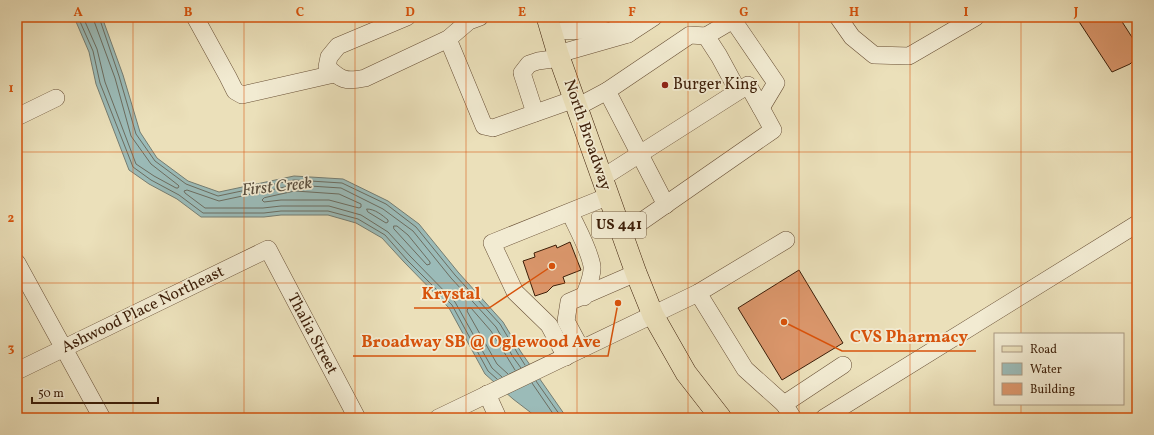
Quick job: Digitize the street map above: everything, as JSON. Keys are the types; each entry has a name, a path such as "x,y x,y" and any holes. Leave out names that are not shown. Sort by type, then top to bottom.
{"main road":[{"name":"North Broadway","path":"549,24 622,235 653,315 686,373 721,418"}],"street":[{"path":"194,17 235,91 242,95 334,74"},
{"path":"407,17 338,46 329,57 327,67 339,78 353,81 365,78 448,39 469,18"},
{"path":"616,17 628,34"},
{"path":"535,113 522,73 529,64 628,34 654,17"},
{"path":"838,17 852,37 874,55 909,56 976,17"},
{"path":"448,39 484,126 493,128 535,113 576,103 607,91 690,35 706,36 735,18 776,83 761,108"},
{"path":"549,24 628,34"},
{"path":"706,36 738,91"},
{"path":"573,353 549,325 515,292 492,243 570,213 606,187 640,154 748,85 773,130 622,235"},
{"path":"607,91 666,205"},
{"path":"17,117 56,98"},
{"path":"570,213 585,244 592,267 590,282 584,297"},
{"path":"824,418 1137,224"},
{"path":"438,418 698,293 786,240"},
{"name":"Ashwood Place Northeast","path":"17,371 268,249"},
{"name":"Thalia Street","path":"268,249 357,418"},
{"path":"17,262 102,418"},
{"path":"573,353 566,321 569,302 584,297 636,273"},
{"path":"698,293 745,369 788,411 843,365"},
{"path":"491,392 498,418"}],"water":[{"name":"First Creek","path":"74,17 102,17 123,75 140,132 157,158 188,181 219,192 294,176 343,179 388,201 419,224 458,272 503,322 521,352 567,418 537,418 485,374 449,308 382,238 356,223 328,215 201,217 177,199 149,184 129,170 96,84 89,52"}],"building":[{"path":"1076,17 1119,17 1137,45 1137,57 1130,64 1112,72"},
{"path":"570,242 581,270 563,277 565,283 553,286 547,292 535,296 523,261 535,257 534,253 556,245 557,248"},
{"path":"799,270 843,343 782,380 738,308"}],"place":[{"name":"Burger King","path":"665,85"},
{"name":"Krystal","path":"552,266"},
{"name":"Broadway SB @ Oglewood Ave","path":"618,303"},
{"name":"CVS Pharmacy","path":"784,322"}]}
